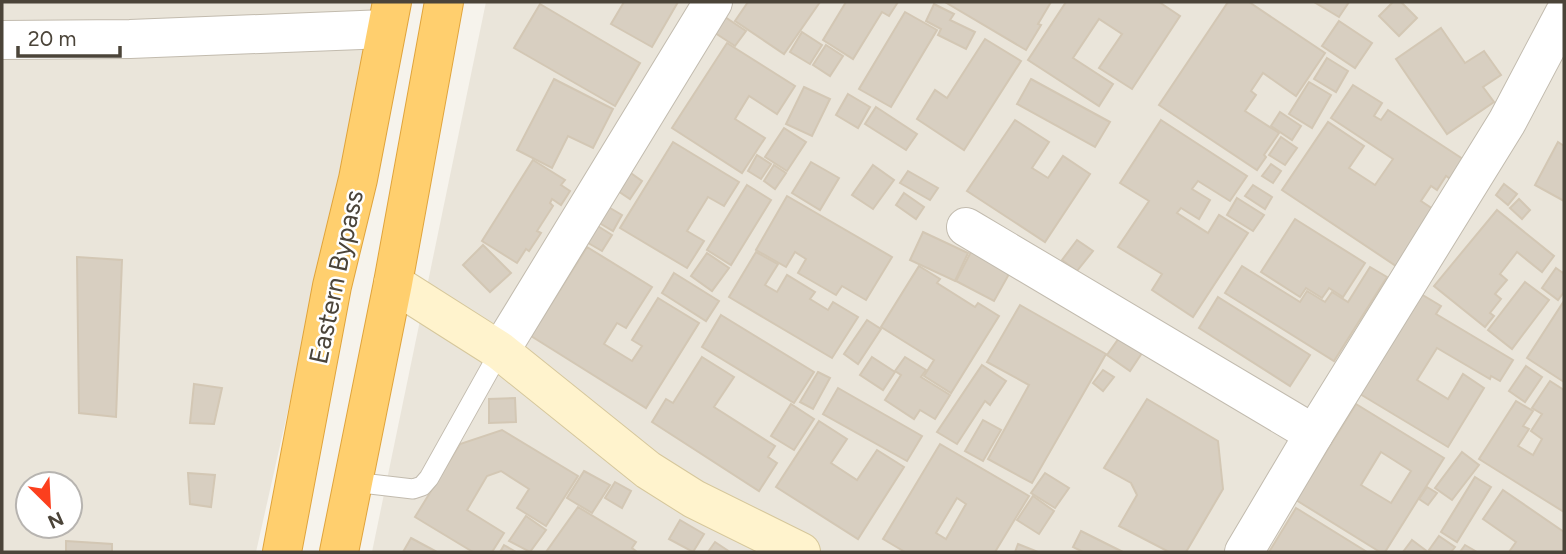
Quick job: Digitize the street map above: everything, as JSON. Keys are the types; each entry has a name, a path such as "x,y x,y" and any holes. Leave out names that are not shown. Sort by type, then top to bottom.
{"highway":[{"name":"Eastern Bypass","path":"339,552 393,283 444,2"},
{"name":"Eastern Bypass","path":"282,552 332,286 358,179 389,16"}],"street":[{"path":"500,351 713,2"},
{"path":"1244,552 1501,132 1564,14"},
{"path":"2,40 144,38 389,16"},
{"path":"965,227 1314,434"},
{"path":"393,283 500,351 648,470 694,499 801,552"}],"lane":[{"path":"353,482 413,489 422,486 500,351"}],"shaded area":[{"path":"2,2 380,2 256,552 2,552"},
{"path":"486,2 1564,2 1564,552 372,552"}],"building":[{"path":"624,2 678,2 652,47 611,24"},
{"path":"748,2 820,2 784,54 735,21"},
{"path":"846,2 898,2 889,16 882,12 853,59 823,40"},
{"path":"945,2 1051,2 1026,50"},
{"path":"1066,2 1159,2 1180,16 1132,89 1099,68 1122,34 1099,19 1073,58 1113,84 1099,106 1028,60"},
{"path":"1228,2 1249,2 1325,53 1296,96 1263,73 1251,91 1256,95 1245,111 1279,133 1257,170 1159,105"},
{"path":"1314,2 1349,2 1339,17"},
{"path":"1393,2 1401,2 1417,18 1399,36 1379,16"},
{"path":"540,4 640,63 615,106 514,48"},
{"path":"934,4 954,14 950,20 975,32 966,49 938,35 941,29 926,21"},
{"path":"905,12 937,30 891,107 859,89"},
{"path":"719,13 746,31 735,46 709,29"},
{"path":"1339,21 1372,43 1355,68 1322,46"},
{"path":"1441,28 1465,63 1484,51 1501,75 1483,87 1494,102 1447,134 1396,59"},
{"path":"802,32 822,45 810,64 790,52"},
{"path":"985,39 1021,61 964,150 917,119 935,90 947,98"},
{"path":"727,43 795,86 777,114 749,96 735,119 765,138 742,173 672,128"},
{"path":"826,45 843,56 830,76 813,65"},
{"path":"1327,58 1348,71 1336,92 1314,79"},
{"path":"554,79 613,109 593,148 568,136 552,168 517,150"},
{"path":"1031,79 1110,122 1095,147 1017,104"},
{"path":"1309,82 1331,95 1312,128 1289,114"},
{"path":"1353,85 1382,103 1374,116 1381,120 1388,110 1469,163 1456,183 1446,176 1437,190 1431,186 1421,201 1436,211 1399,268 1282,190 1328,122 1364,146 1349,168 1375,185 1393,159 1331,118"},
{"path":"804,87 830,99 812,136 786,124"},
{"path":"848,94 870,107 858,128 836,115"},
{"path":"876,107 917,134 906,150 865,124"},
{"path":"1280,112 1301,126 1292,140 1271,126"},
{"path":"1015,120 1049,142 1032,168 1048,178 1063,156 1090,174 1045,242 967,191"},
{"path":"1161,120 1247,176 1230,201 1198,181 1192,189 1210,200 1199,219 1181,208 1177,213 1208,233 1219,215 1248,233 1193,317 1152,290 1162,274 1118,247 1149,201 1120,183"},
{"path":"784,128 806,142 787,171 765,157"},
{"path":"1281,137 1297,148 1285,165 1269,155"},
{"path":"673,142 739,182 724,206 708,197 687,231 704,241 687,268 620,228"},
{"path":"1558,142 1564,146 1564,201 1535,185"},
{"path":"757,155 771,164 761,179 748,171"},
{"path":"533,160 565,180 561,185 570,191 561,205 552,199 550,203 553,206 537,231 541,233 517,263 482,241"},
{"path":"811,162 839,178 820,210 792,193"},
{"path":"1271,164 1281,171 1273,183 1262,176"},
{"path":"774,165 786,173 775,189 764,181"},
{"path":"873,165 894,180 873,209 852,195"},
{"path":"628,171 642,181 630,199 615,189"},
{"path":"908,171 938,188 930,200 900,183"},
{"path":"1504,184 1517,194 1508,205 1496,195"},
{"path":"747,185 771,200 731,265 707,250"},
{"path":"1253,185 1272,197 1265,209 1245,196"},
{"path":"904,193 924,207 916,219 896,205"},
{"path":"787,196 892,257 866,300 842,286 836,295 798,273 806,259 795,252 786,267 756,250"},
{"path":"1237,198 1264,215 1253,231 1227,215"},
{"path":"1519,199 1530,210 1522,219 1510,208"},
{"path":"605,205 622,215 613,231 596,221"},
{"path":"1497,210 1554,256 1542,272 1517,252 1500,274 1507,280 1495,294 1501,299 1490,313 1494,316 1485,327 1434,286"},
{"path":"1295,219 1365,263 1343,297 1329,288 1322,298 1306,288 1300,297 1261,272"},
{"path":"593,223 612,235 602,251 583,240"},
{"path":"923,232 968,253 955,281 910,260"},
{"path":"1077,240 1093,251 1077,271 1062,260"},
{"path":"483,245 511,273 490,292 463,265"},
{"path":"974,246 1013,267 994,301 956,281"},
{"path":"587,247 652,287 626,328 617,323 604,344 632,361 642,346 632,340 658,298 699,323 646,408 531,336"},
{"path":"756,252 778,264 765,285 777,292 787,275 815,292 810,299 828,310 833,302 858,317 832,358 729,297"},
{"path":"707,253 729,268 712,291 691,276"},
{"path":"77,257 122,260 116,417 79,413"},
{"path":"919,266 940,279 937,283 975,307 978,303 999,316 951,393 924,376 934,360 881,327"},
{"path":"1242,266 1300,302 1307,291 1325,302 1332,292 1348,302 1370,267 1387,277 1334,361 1225,293"},
{"path":"1556,268 1563,273 1564,271 1564,292 1558,300 1542,288"},
{"path":"674,273 719,301 706,321 662,293"},
{"path":"1525,282 1549,300 1512,349 1488,330"},
{"path":"1421,294 1441,306 1436,314 1513,360 1500,381 1491,376 1490,379 1437,348 1417,380 1448,399 1463,374 1484,388 1448,447 1360,394"},
{"path":"1218,297 1310,355 1290,386 1199,328"},
{"path":"1564,301 1564,382 1527,358"},
{"path":"1020,305 1106,354 1032,483 988,459 1029,385 987,362"},
{"path":"721,315 814,372 794,403 702,347"},
{"path":"867,320 881,329 858,364 844,354"},
{"path":"1124,331 1146,347 1130,371 1107,355"},
{"path":"702,357 734,377 714,407 775,446 768,457 777,463 759,491 652,422 666,399 673,403"},
{"path":"872,357 895,372 883,390 860,375"},
{"path":"905,357 926,370 921,377 950,395 935,419 920,410 914,419 885,400 901,375 895,371"},
{"path":"982,365 1006,381 990,405 985,401 957,444 937,432"},
{"path":"1526,366 1542,377 1525,402 1509,391"},
{"path":"1103,370 1114,377 1103,391 1093,383"},
{"path":"818,372 830,378 813,409 800,402"},
{"path":"1550,381 1564,390 1564,512 1479,459 1516,401 1533,411 1523,426 1529,429 1518,446 1533,455 1542,439 1531,431 1542,414 1532,408"},
{"path":"194,384 222,388 214,424 190,423"},
{"path":"838,388 922,436 907,461 823,414"},
{"path":"515,398 516,422 489,423 489,399"},
{"path":"1147,399 1218,441 1223,489 1186,552 1169,552 1119,526 1137,495 1131,483 1104,468"},
{"path":"791,404 814,419 794,450 771,436"},
{"path":"1356,404 1444,458 1385,552 1380,552 1296,500","holes":["1381,452 1411,471 1391,503 1361,485"]},
{"path":"983,420 1001,430 983,461 965,451"},
{"path":"819,421 847,439 831,463 857,480 877,450 904,467 858,539 776,487"},
{"path":"502,430 578,476 546,526 517,508 529,489 501,471 487,476 467,510 504,533 492,552 473,552 415,517 460,444"},
{"path":"940,444 1029,496 995,552 905,552 883,539","holes":["957,498 966,504 946,539 936,533"]},
{"path":"1462,452 1479,465 1452,500 1435,488"},
{"path":"584,471 610,485 592,513 567,498"},
{"path":"188,473 215,475 211,507 190,504"},
{"path":"1045,473 1069,488 1055,508 1031,493"},
{"path":"1475,477 1491,487 1457,542 1441,532"},
{"path":"615,482 631,491 622,508 605,498"},
{"path":"1427,487 1437,493 1428,505 1419,499"},
{"path":"1503,490 1564,532 1562,552 1509,552 1516,542 1483,519"},
{"path":"1033,496 1054,511 1039,534 1017,520"},
{"path":"578,507 636,542 632,548 637,552 546,552"},
{"path":"1296,508 1367,552 1269,552"},
{"path":"526,516 546,530 530,552 509,541"},
{"path":"680,520 704,534 693,552 669,539"},
{"path":"1081,531 1123,552 1083,552 1073,547"},
{"path":"1439,536 1455,547 1451,552 1429,550"},
{"path":"411,538 437,552 403,552"},
{"path":"1412,540 1428,552 1403,552"},
{"path":"66,541 112,544 112,552 66,552"},
{"path":"715,542 730,552 708,552"},
{"path":"1018,544 1038,552 1015,552"},
{"path":"504,545 516,552 500,552"},
{"path":"1465,545 1477,552 1460,552"}]}
